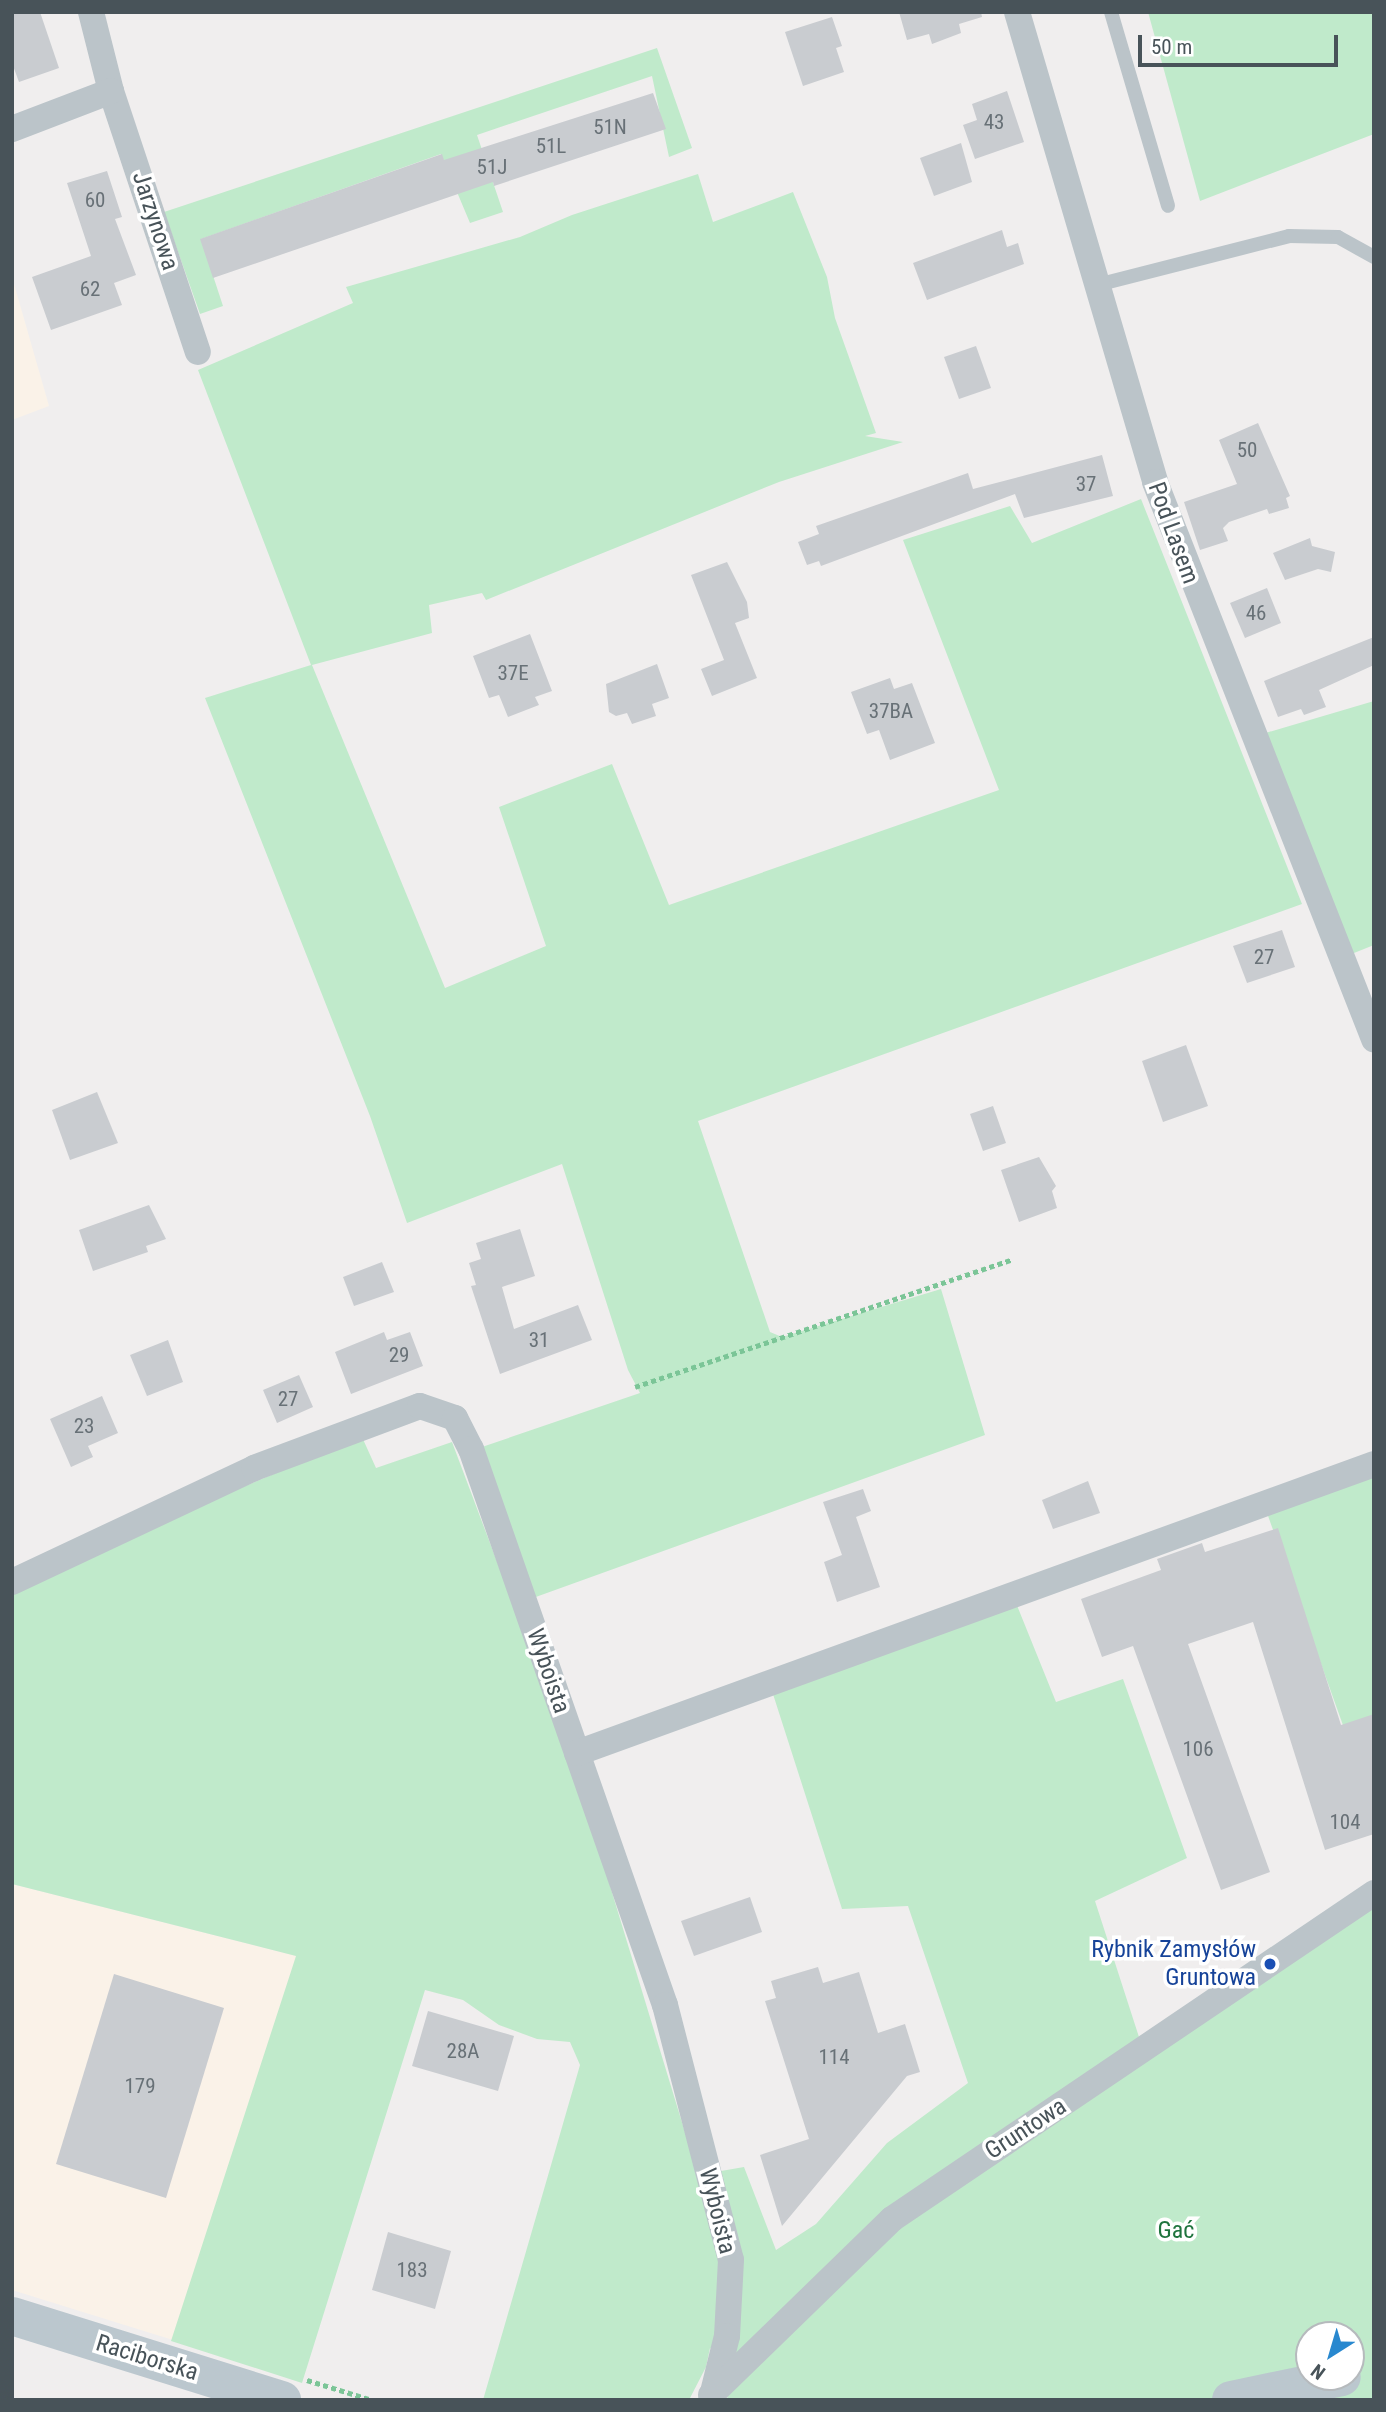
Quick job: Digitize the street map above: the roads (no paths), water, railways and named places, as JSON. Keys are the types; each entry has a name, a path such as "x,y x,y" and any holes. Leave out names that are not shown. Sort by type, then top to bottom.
{"main road":[{"name":"Raciborska","path":"12,2316 282,2400"},
{"path":"1231,2400 1295,2387"}],"street":[{"name":"Jarzynowa","path":"91,12 111,90 198,352"},
{"name":"Pod Lasem","path":"1017,12 1155,482 1195,595 1374,1039"},
{"path":"12,129 111,90"},
{"name":"Wyboista","path":"12,1582 254,1468 420,1406 436,1408 455,1418 471,1449 665,2005 731,2260 727,2336 710,2396"},
{"path":"577,1753 1374,1464"},
{"name":"Gruntowa","path":"710,2396 755,2356 892,2218 1374,1893"},
{"path":"727,2336 755,2356"}],"lane":[{"path":"1111,12 1168,206"},
{"path":"1097,285 1289,236 1338,237 1374,257"}],"place":[{"name":"Rybnik Zamysłów Gruntowa","path":"1270,1964"}],"park label":[{"name":"Gać","path":"1176,2231"}]}
